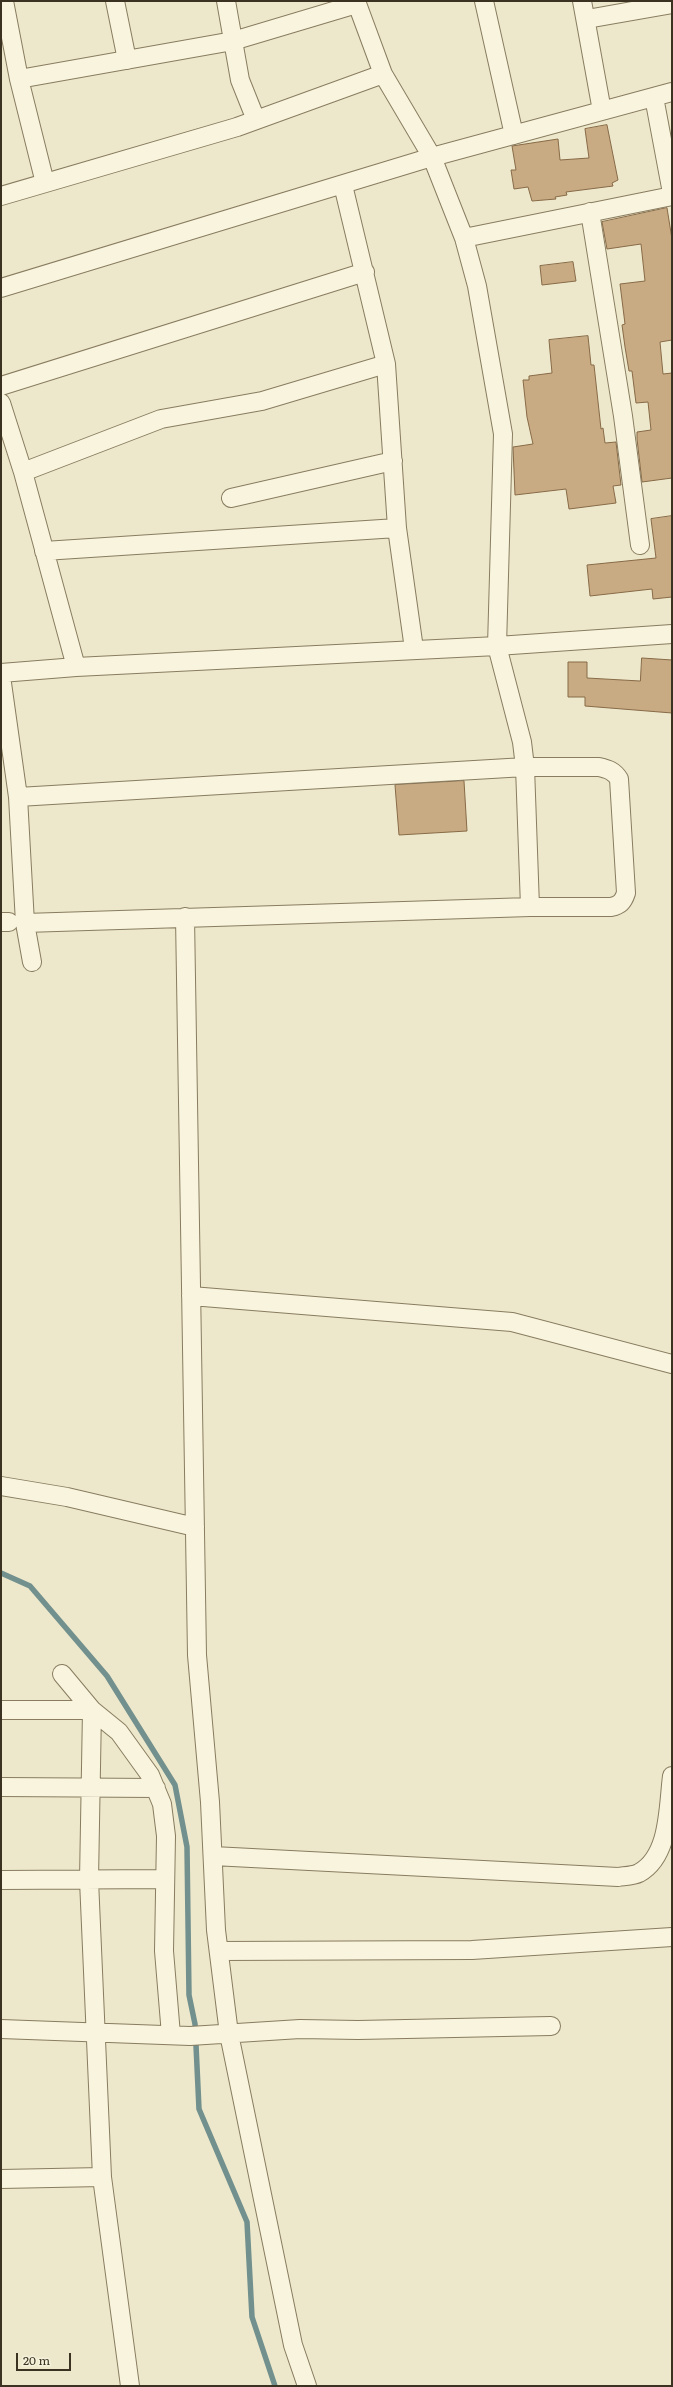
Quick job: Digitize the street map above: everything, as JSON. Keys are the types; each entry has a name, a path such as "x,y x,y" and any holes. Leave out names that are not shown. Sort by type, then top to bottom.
{"street":[{"path":"4,1 19,79 45,183"},
{"path":"115,1 127,60"},
{"path":"226,1 240,80 256,120"},
{"path":"484,1 514,135"},
{"path":"582,1 587,19 602,111"},
{"path":"19,79 233,42 357,3 383,74 432,157 464,238 477,286 503,434 497,646 522,742 525,767 530,907"},
{"path":"587,19 672,4"},
{"path":"1,196 256,120 383,74"},
{"path":"1,288 432,157 672,92"},
{"path":"464,238 672,195 654,97"},
{"path":"343,185 386,364 397,528 414,649"},
{"path":"590,212 623,416 640,544"},
{"path":"1,386 365,272"},
{"path":"23,472 161,419 262,401 386,364"},
{"path":"1,403 23,472 76,667"},
{"path":"231,498 393,461"},
{"path":"44,551 397,528"},
{"path":"32,962 12,922 18,797 1,675 76,667 497,646 672,634"},
{"path":"12,922 530,907 611,907 619,905 624,900 626,893 619,779 616,774 599,767 525,767 18,797"},
{"path":"184,918 197,1655 213,1856 218,1951 229,2034 294,2345 307,2386"},
{"path":"191,1296 512,1322 672,1364"},
{"path":"1,1486 67,1497 195,1527"},
{"path":"62,1674 92,1710 120,1732 150,1775 162,1804 166,1836 164,1951 171,2035"},
{"path":"1,1710 92,1710"},
{"path":"92,1710 89,1880 102,2177 130,2386"},
{"path":"213,1856 618,1877 638,1873 653,1863 662,1848 672,1776"},
{"path":"1,1787 90,1786 156,1788"},
{"path":"1,1880 165,1879"},
{"path":"218,1951 472,1950 672,1937"},
{"path":"1,2029 199,2035 300,2029 358,2030 551,2026"},
{"path":"1,2179 102,2177"}],"building":[{"path":"607,125 618,180 612,183 613,186 566,192 567,195 555,197 556,199 532,201 528,187 514,189 511,170 516,170 512,146 558,139 560,160 589,158 585,129"},
{"path":"667,208 672,239 672,340 660,342 663,374 672,373 672,478 642,482 637,432 651,430 648,402 636,403 632,371 629,371 622,325 625,324 620,284 645,281 641,244 607,249 602,222"},
{"path":"573,262 576,281 542,285 540,266"},
{"path":"588,336 591,365 594,365 601,429 603,428 605,443 616,442 621,485 613,486 616,503 569,509 566,489 515,495 513,447 533,444 527,417 523,380 529,380 529,376 552,373 549,340"},
{"path":"672,516 672,597 653,599 652,589 590,596 587,565 656,558 651,519"},
{"path":"642,658 672,660 672,713 585,706 585,697 568,697 568,662 587,662 587,678 640,681"},
{"path":"464,781 467,831 399,835 395,785"}],"waterway":[{"path":"1,1573 30,1586 107,1676 175,1785 187,1847 189,1995 195,2024 199,2109 247,2222 252,2317 275,2386"}]}
